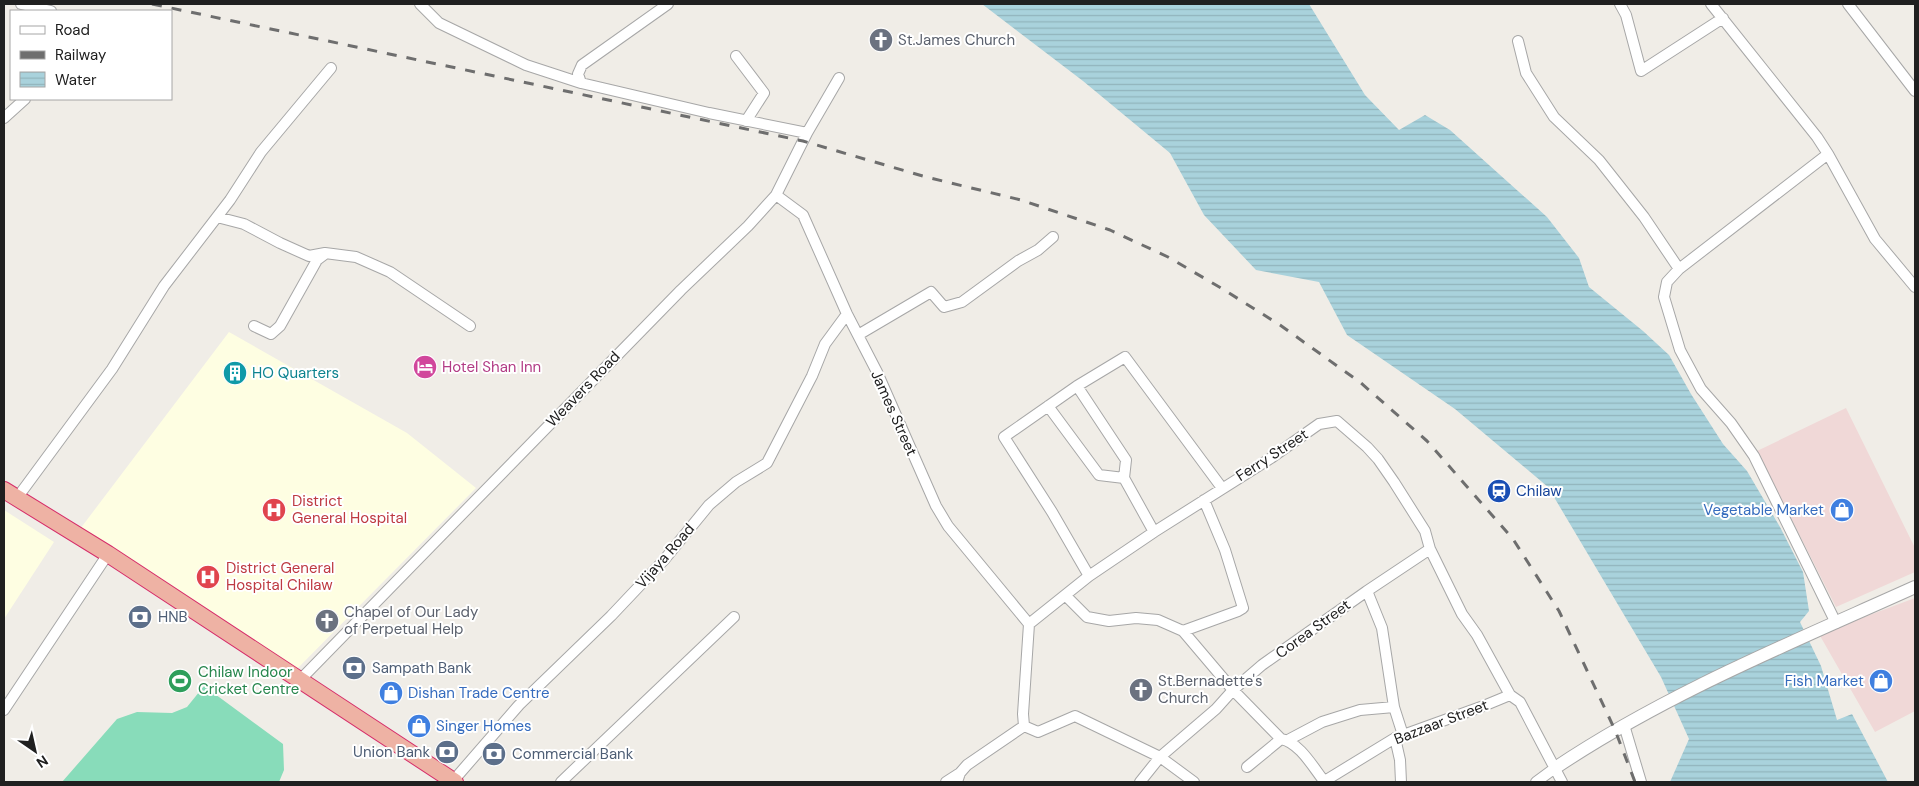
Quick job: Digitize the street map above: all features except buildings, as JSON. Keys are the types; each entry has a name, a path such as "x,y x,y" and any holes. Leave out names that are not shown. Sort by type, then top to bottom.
{"highway":[{"path":"10,494 108,554 454,782"}],"street":[{"path":"21,4 47,10"},
{"path":"420,4 439,23 526,65 609,91 807,133"},
{"path":"581,83 578,74 582,65 668,4"},
{"path":"1620,4 1626,14 1640,71 1723,18"},
{"path":"1711,4 1817,137 1875,239 1915,287"},
{"path":"1848,4 1915,91"},
{"path":"1518,41 1526,74 1554,117 1599,160 1644,217 1679,269"},
{"path":"736,56 764,93 746,121"},
{"path":"10,494 112,369 164,286 230,200 260,152 331,68"},
{"name":"Weavers Road","path":"300,680 680,290 748,226 776,195 807,133 839,78"},
{"path":"4,118 24,100"},
{"path":"1828,154 1679,269 1667,282 1664,297 1680,350 1701,389 1732,423 1754,456 1836,623"},
{"name":"James Street","path":"776,195 803,215 846,314 877,372 940,513 948,526 1029,624"},
{"path":"217,217 244,224 309,256 326,253 356,257 390,272 470,326"},
{"path":"858,335 931,292 944,306 962,302 1018,261 1038,250 1053,237"},
{"path":"254,326 271,334 280,326 317,260 326,253"},
{"name":"Vijaya Road","path":"454,782 519,705 611,616 664,560 709,504 736,482 767,463 808,385 825,344 846,314"},
{"path":"1089,576 1052,512 1004,437 1077,386 1125,357 1222,488"},
{"path":"1077,386 1126,460 1124,478 1154,532"},
{"path":"1048,406 1099,475 1124,478"},
{"name":"Ferry Street","path":"1029,624 1089,576 1154,532 1319,424 1337,421 1378,459 1425,530 1430,549 1462,614 1510,695 1520,702 1562,782"},
{"path":"1183,631 1243,608 1225,550 1204,500"},
{"name":"Corea Street","path":"1140,782 1160,757 1262,666 1366,591 1430,549"},
{"path":"4,710 108,554"},
{"path":"1536,782 1624,725 1663,704 1814,632 1915,587"},
{"path":"1366,591 1382,628 1399,736 1401,782"},
{"path":"1066,596 1087,617 1109,621 1136,618 1158,620 1183,631 1233,690 1284,740 1302,753 1329,780"},
{"path":"561,782 734,617"},
{"path":"1024,726 1023,714 1029,624"},
{"name":"Bazzaar Street","path":"1329,780 1399,736 1510,695"},
{"path":"1247,767 1284,740 1322,722 1360,710 1394,707"},
{"path":"1024,726 1038,732 1075,716 1160,757 1194,782"},
{"path":"1624,725 1642,782"},
{"path":"946,782 958,777 967,765 1024,726"}],"shaded area":[{"name":"District General Hospital","path":"229,332 407,433 476,488 291,675 77,533"},
{"name":"Vegetable Market","path":"1846,408 1915,548 1915,572 1836,607 1757,451"},
{"path":"4,510 54,542 4,619"},
{"name":"Fish Market","path":"1915,598 1915,711 1875,732 1819,634"}],"green space":[{"path":"204,686 283,744 284,770 279,782 62,782 117,719 137,712 172,713 187,707"}],"water":[{"path":"982,4 1309,4 1365,95 1399,130 1425,115 1450,130 1547,217 1579,258 1589,287 1669,355 1723,444 1747,471 1780,527 1803,572 1809,611 1800,622 1821,666 1837,720 1852,714 1888,782 1670,782 1689,739 1661,677 1548,487 1455,409 1347,335 1319,282 1256,270 1204,215 1170,153 1083,81"}],"railway":[{"path":"152,4 803,141 926,177 1021,200 1110,230 1168,257 1280,325 1361,383 1427,441 1513,539 1559,611 1615,730 1635,782"}],"place":[{"name":"St.James Church","path":"881,40"},
{"name":"Hotel Shan Inn","path":"425,367"},
{"name":"HO Quarters","path":"235,373"},
{"name":"Chilaw","path":"1499,491"},
{"name":"District General Hospital","path":"274,510"},
{"name":"Vegetable Market","path":"1842,510"},
{"name":"District General Hospital Chilaw","path":"208,577"},
{"name":"HNB","path":"140,617"},
{"name":"Chapel of Our Lady of Perpetual Help","path":"327,621"},
{"name":"Sampath Bank","path":"354,668"},
{"name":"Chilaw Indoor Cricket Centre","path":"180,681"},
{"name":"Fish Market","path":"1881,681"},
{"name":"St.Bernadette's Church","path":"1141,690"},
{"name":"Dishan Trade Centre","path":"391,693"},
{"name":"Singer Homes","path":"419,726"},
{"name":"Union Bank","path":"447,752"},
{"name":"Commercial Bank","path":"494,754"}]}
